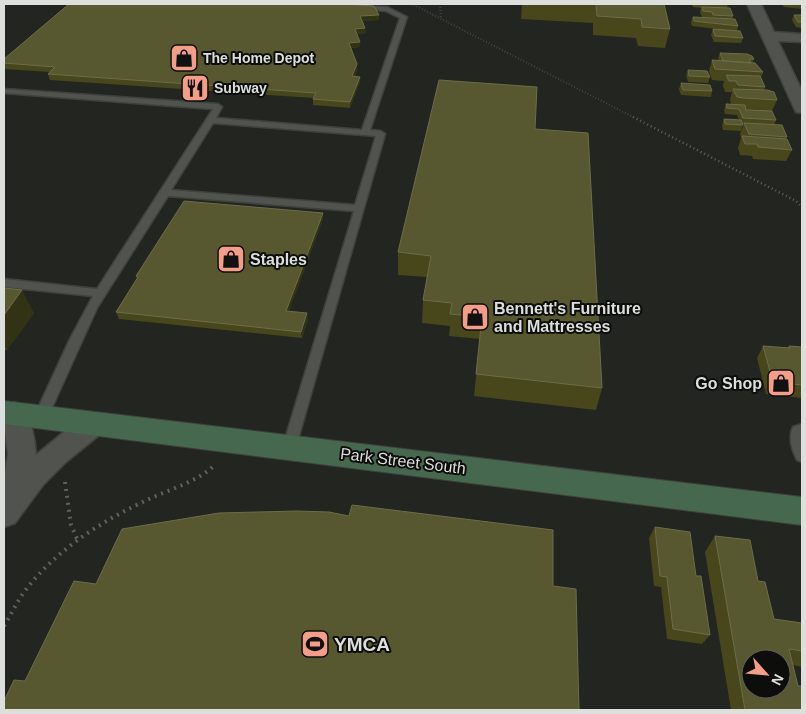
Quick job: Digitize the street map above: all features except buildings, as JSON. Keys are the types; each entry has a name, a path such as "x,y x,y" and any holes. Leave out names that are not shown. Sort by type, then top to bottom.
{"main road":[{"name":"Park Street South","path":"20,414 802,511"}],"street":[{"path":"754,4 802,108"},
{"path":"769,36 802,38"},
{"path":"8,507 23,462 20,414"},
{"path":"8,507 60,449 93,424"}],"lane":[{"path":"351,6 387,9 404,17 365,133"},
{"path":"4,91 218,107 100,294 74,343 20,414"},
{"path":"211,120 381,134 290,446"},
{"path":"166,192 359,208"},
{"path":"4,283 100,294"},
{"path":"802,429 798,431 797,437 802,456"}],"path":[{"path":"440,4 441,19"},
{"path":"418,7 796,201 802,207"},
{"path":"4,626 32,582 78,541 112,517 148,499 207,474 238,440"},
{"path":"60,449 71,525 78,541"}],"place":[{"name":"The Home Depot","path":"184,58"},
{"name":"Subway","path":"195,88"},
{"name":"Staples","path":"231,259"},
{"name":"Bennett's Furniture and Mattresses","path":"475,317"},
{"name":"Go Shop","path":"781,383"},
{"name":"YMCA","path":"315,644"}]}
